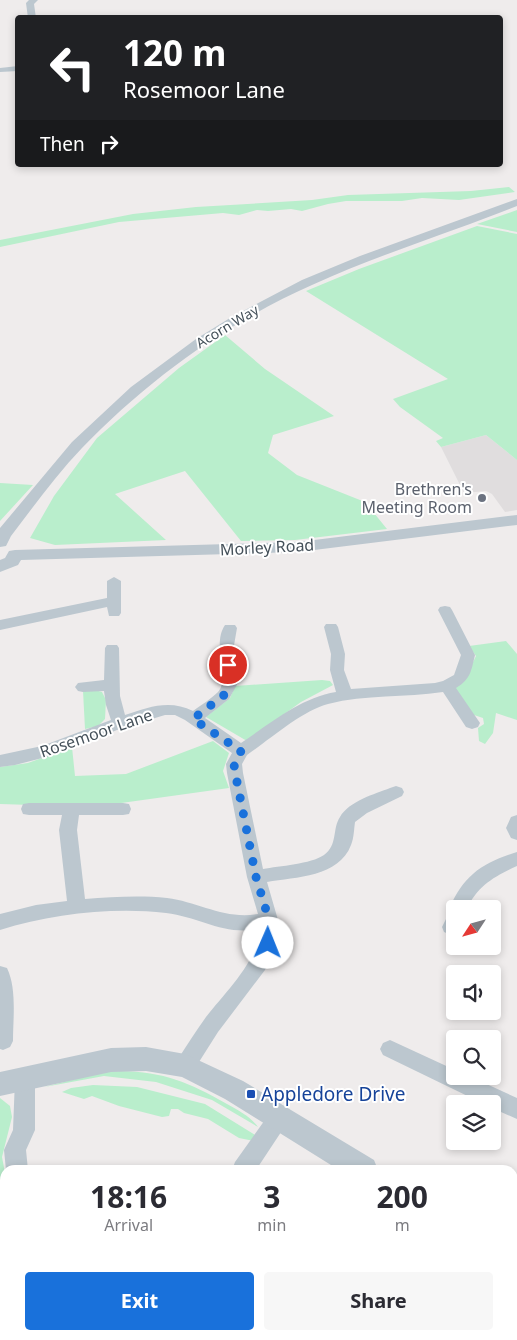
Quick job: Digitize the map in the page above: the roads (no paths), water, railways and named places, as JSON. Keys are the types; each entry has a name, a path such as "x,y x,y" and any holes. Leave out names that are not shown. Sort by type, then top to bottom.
{"street":[{"path":"32,15 30,3 34,0"},
{"path":"0,70 15,68"},
{"name":"Acorn Way","path":"0,544 3,535 36,492 76,446 158,370 194,345 258,307 316,278 373,255 479,218 517,202"},
{"name":"Morley Road","path":"16,555 298,547 517,520"},
{"path":"0,544 10,548 16,555 12,561 0,567"},
{"path":"0,625 25,622 55,612 114,607 114,581"},
{"path":"185,1066 211,1026 258,964 268,943 269,920 256,877 235,772 234,764 241,751 304,708 324,699 366,692 447,686 461,678 468,655 445,610"},
{"path":"331,627 338,654 337,670 345,696"},
{"path":"193,719 224,695 231,682 226,651 230,628"},
{"path":"112,648 113,670 111,685 113,710 120,722"},
{"path":"83,687 111,685"},
{"path":"447,686 472,723"},
{"name":"Rosemoor Lane","path":"0,761 23,758 120,722 150,712 165,710 178,710 241,751"},
{"path":"256,877 321,865 332,859 343,844 347,819 361,808 396,792"},
{"path":"29,809 123,809"},
{"path":"72,809 68,830 76,908"},
{"path":"517,822 515,828 517,833"},
{"path":"461,900 464,893 480,876 517,859"},
{"path":"0,922 14,917 76,908 139,904 168,906 233,924 269,920"},
{"path":"0,974 3,994 3,1041"},
{"path":"390,1049 517,1109"},
{"path":"16,1165 15,1150 24,1130 21,1080 111,1060 146,1059 185,1066 207,1075 356,1165"},
{"path":"247,1165 280,1118"}],"place":[{"name":"Brethren's Meeting Room","path":"482,498"},
{"name":"Appledore Drive","path":"251,1094"}]}
